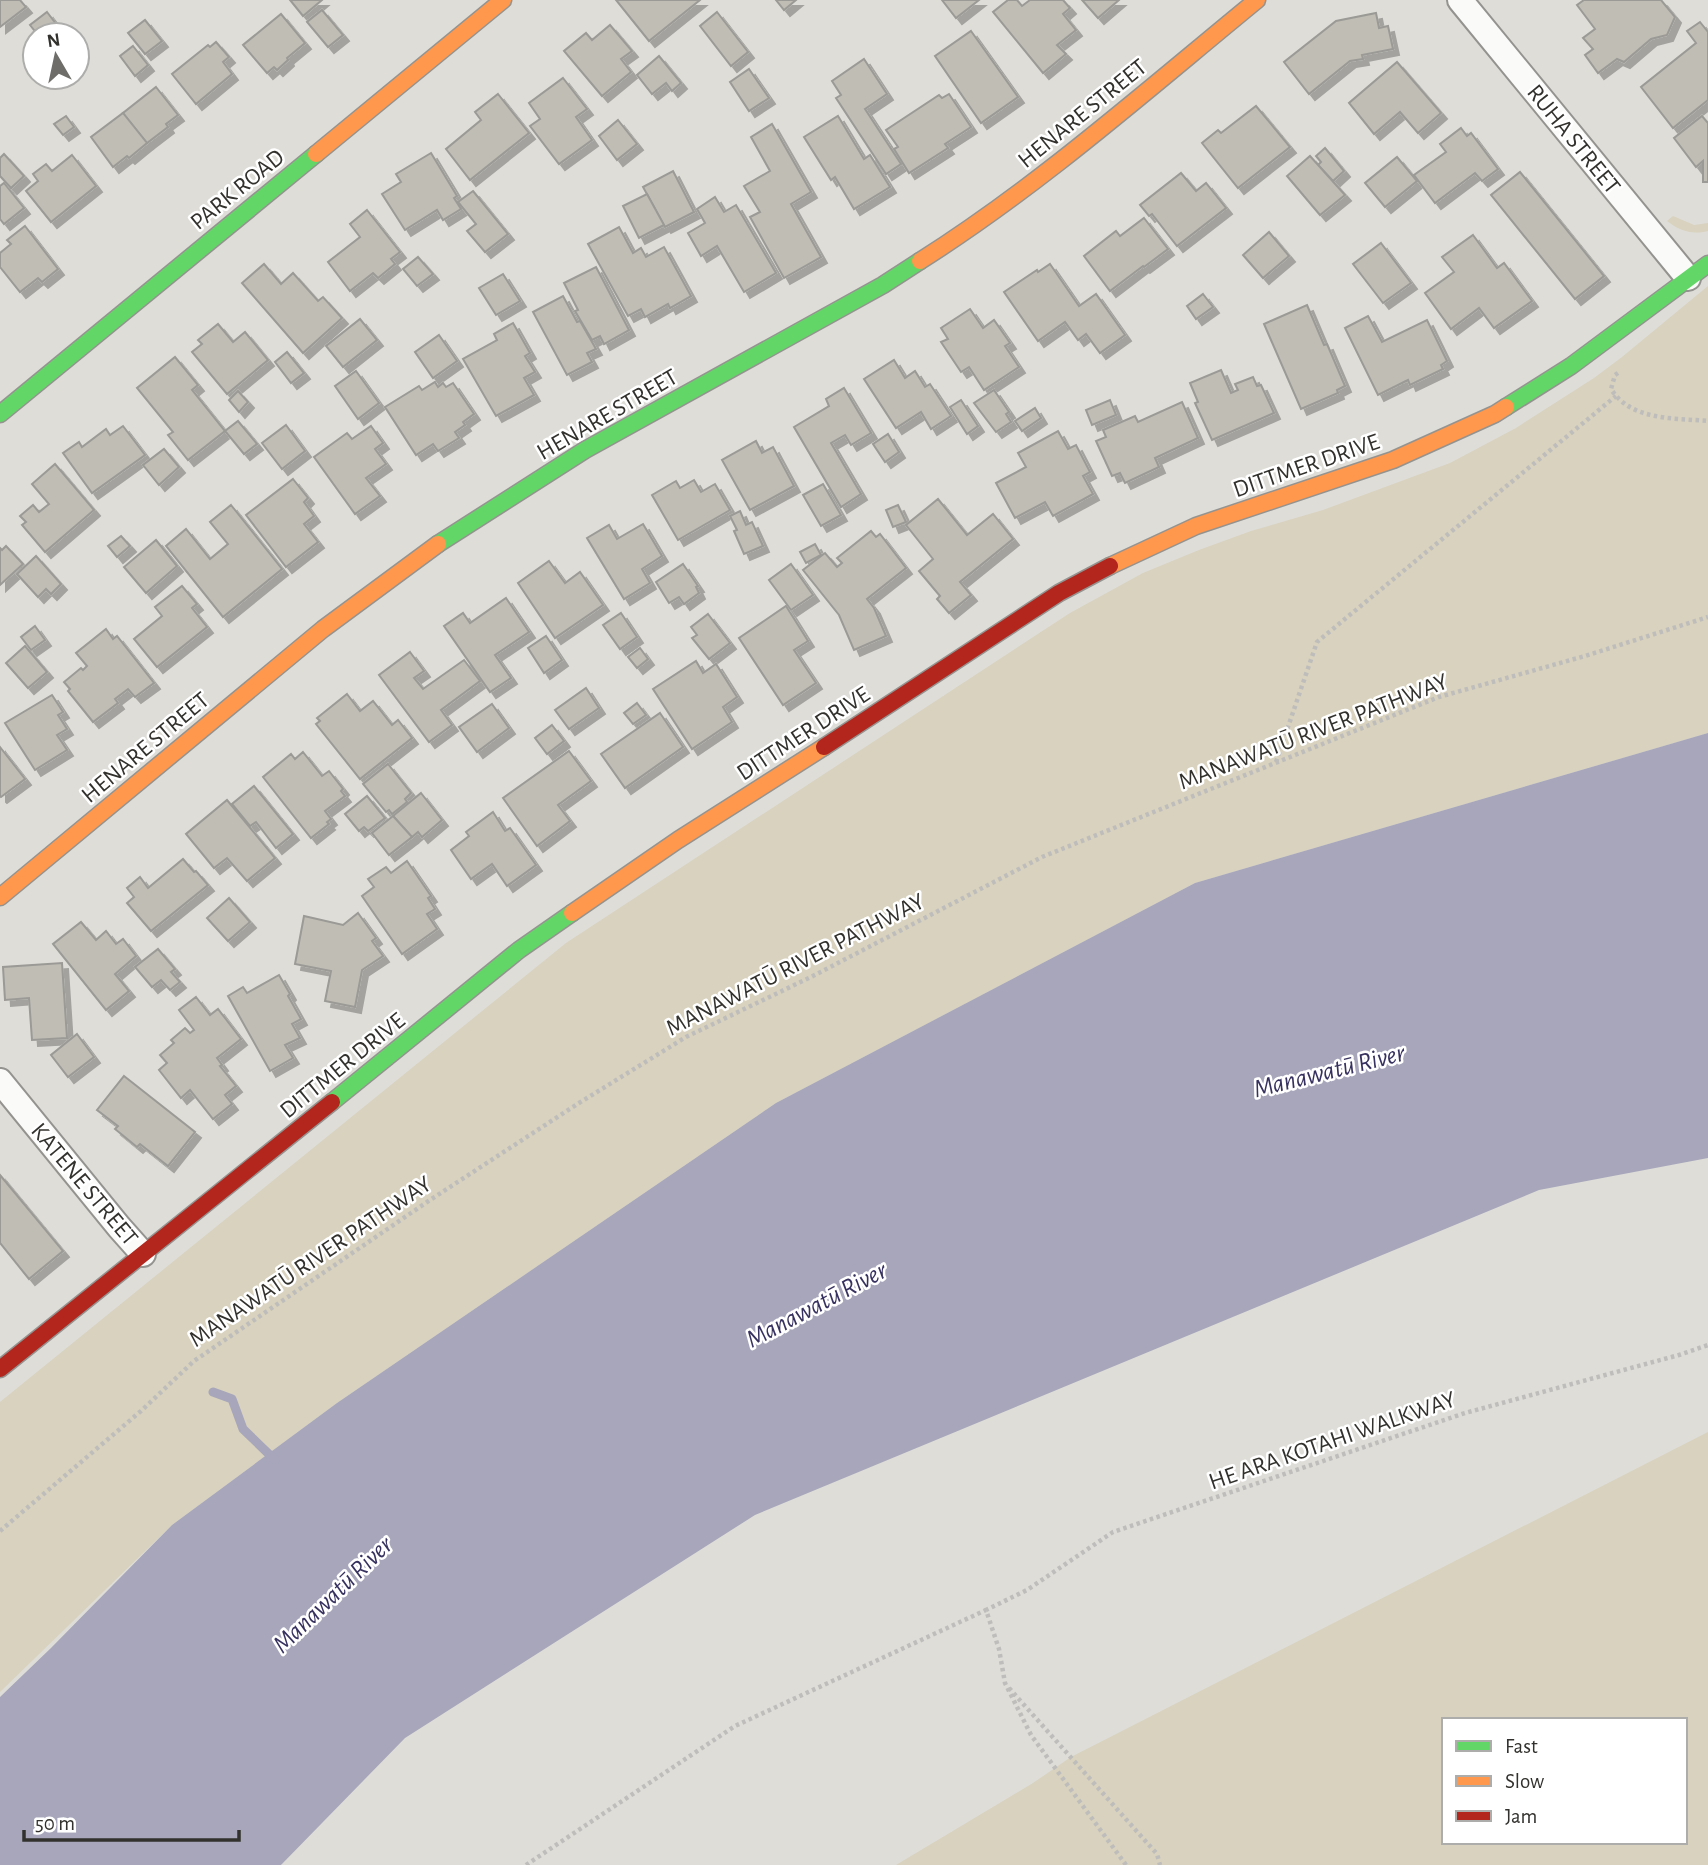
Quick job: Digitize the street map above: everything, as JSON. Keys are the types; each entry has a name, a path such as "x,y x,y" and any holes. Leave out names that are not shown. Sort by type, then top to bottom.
{"street":[{"name":"PARK ROAD","path":"0,414 503,0"},
{"name":"HENARE STREET","path":"0,897 323,629 422,554 585,450 883,285 952,241 1064,158 1257,0"},
{"name":"RUHA STREET","path":"1460,0 1698,271"},
{"name":"DITTMER DRIVE","path":"0,1369 519,950 678,840 1059,593 1125,558 1196,526 1393,460 1495,414 1571,366 1698,271"},
{"name":"KATENE STREET","path":"0,1081 143,1254"}],"path":[{"path":"1276,763 1317,642 1616,396 1627,407 1651,415 1708,421"},
{"name":"MANAWATŪ RIVER PATHWAY","path":"0,1531 141,1411 194,1361 442,1192 686,1037 811,977 1042,857 1439,697 1586,656 1708,617"},
{"name":"HE ARA KOTAHI WALKWAY","path":"526,1865 735,1726 1027,1590 1112,1532 1465,1413 1708,1346"},
{"path":"986,1611 999,1649 1005,1683 1031,1735 1126,1865"},
{"path":"1005,1683 1157,1854 1160,1865"}],"shaded area":[{"path":"1673,216 1694,225 1708,223 1708,231 1697,233 1681,230 1667,221"},
{"path":"1708,286 1708,733 1195,883 776,1103 337,1403 172,1525 0,1692 0,1402 566,943 1070,613 1143,573 1199,550 1251,531 1323,510 1450,463 1516,428 1594,378"},
{"path":"1708,1432 1708,1865 896,1865 1033,1783 1071,1757"}],"water":[{"name":"Manawatū River","path":"1708,733 1708,1158 1539,1190 755,1515 405,1738 281,1865 0,1865 0,1697 172,1525 337,1403 776,1103 1195,883"}],"building":[{"path":"0,0 20,0 26,7 0,27"},
{"path":"290,0 322,0 303,16"},
{"path":"616,0 700,0 649,41"},
{"path":"776,0 796,0 784,10"},
{"path":"942,0 979,0 956,18"},
{"path":"1008,0 1017,0 1022,6 1030,0 1063,0 1070,8 1063,14 1076,30 1057,45 1066,54 1043,73 993,12"},
{"path":"1082,0 1119,0 1098,18"},
{"path":"1584,0 1661,0 1675,17 1667,35 1651,39 1624,62 1617,59 1598,73 1585,55 1593,49 1583,38 1595,29 1577,5"},
{"path":"322,10 343,35 328,47 307,22"},
{"path":"47,12 54,21 35,21"},
{"path":"717,12 748,52 731,66 700,26"},
{"path":"1376,13 1379,28 1388,26 1393,49 1362,55 1363,59 1350,61 1309,94 1284,62 1336,21"},
{"path":"281,14 305,43 277,70 274,67 267,73 243,45"},
{"path":"145,20 162,41 145,54 128,33"},
{"path":"1700,22 1708,32 1708,100 1673,128 1641,87 1696,43 1687,31"},
{"path":"610,25 632,51 621,59 631,72 602,96 564,51 586,33 592,40"},
{"path":"971,31 1018,97 981,123 935,56"},
{"path":"216,42 229,57 223,62 232,74 196,104 172,74 208,45 210,47"},
{"path":"133,46 148,65 135,76 120,56"},
{"path":"659,56 681,83 672,91 666,83 652,94 637,75"},
{"path":"864,59 887,94 865,109 901,164 886,174 836,98 841,95 832,81"},
{"path":"1397,62 1441,113 1418,133 1400,112 1374,134 1349,103"},
{"path":"749,69 769,98 749,111 730,82"},
{"path":"563,78 587,109 576,117 592,140 559,164 530,126 540,119 529,103"},
{"path":"156,87 178,115 166,124 168,127 147,143 123,113"},
{"path":"498,94 529,133 470,180 446,149 481,120 475,112"},
{"path":"949,94 971,127 945,144 948,148 909,173 894,149 898,147 886,130 939,95 942,98"},
{"path":"1256,106 1290,147 1238,188 1202,143 1218,130 1221,133"},
{"path":"123,113 147,143 113,167 91,137"},
{"path":"66,116 74,127 63,135 54,124"},
{"path":"838,116 864,159 870,155 890,187 854,209 835,177 831,180 804,137"},
{"path":"1702,116 1708,123 1708,182 1703,182 1703,161 1696,167 1674,138"},
{"path":"618,120 637,144 617,160 599,136"},
{"path":"772,124 811,192 791,204 821,257 784,278 750,217 760,212 744,186 770,171 751,137"},
{"path":"1461,128 1467,136 1471,133 1498,169 1482,181 1475,173 1435,203 1414,175 1446,152 1440,144"},
{"path":"1325,148 1344,171 1333,181 1318,165 1321,162 1316,156"},
{"path":"431,153 457,196 454,198 461,209 443,220 437,210 405,230 382,194 401,182 396,174"},
{"path":"4,154 24,176 11,188 0,176 0,158"},
{"path":"72,155 96,186 51,222 26,191 38,181 33,174 46,164 52,171"},
{"path":"1310,156 1345,195 1320,215 1287,176"},
{"path":"1397,157 1417,181 1385,207 1365,183"},
{"path":"673,171 694,212 665,227 643,187"},
{"path":"1520,172 1604,276 1575,299 1491,195"},
{"path":"1181,173 1196,191 1206,183 1226,208 1177,246 1152,214 1149,216 1140,205"},
{"path":"4,183 24,208 4,224 0,219 0,186"},
{"path":"473,191 508,234 485,252 467,231 476,224 458,202"},
{"path":"647,194 664,225 639,238 623,206"},
{"path":"715,197 724,212 736,205 776,273 744,292 717,246 701,256 688,233 705,223 697,209"},
{"path":"367,210 400,252 391,259 395,264 378,278 373,273 350,291 328,262 360,237 350,224"},
{"path":"1144,218 1168,249 1110,291 1084,256 1116,231 1120,236"},
{"path":"25,226 58,269 42,282 38,278 20,292 0,267 0,253 11,244 7,240"},
{"path":"619,227 633,253 641,248 646,257 664,247 691,296 670,308 668,304 645,317 641,309 628,316 588,244"},
{"path":"1269,232 1289,256 1263,278 1243,255"},
{"path":"1473,235 1497,268 1504,263 1532,301 1494,328 1479,308 1451,329 1425,293 1454,272 1442,257"},
{"path":"1381,243 1411,283 1383,303 1353,264"},
{"path":"418,257 433,274 417,286 403,269"},
{"path":"264,264 281,284 293,273 318,301 323,297 342,318 303,353 242,283"},
{"path":"1050,264 1079,306 1096,294 1125,335 1100,353 1086,334 1078,340 1065,322 1038,341 1004,292"},
{"path":"596,267 629,330 604,344 600,336 592,340 575,311 578,310 564,283"},
{"path":"503,274 520,301 496,315 479,288"},
{"path":"1203,294 1213,307 1196,319 1187,306"},
{"path":"563,296 596,349 587,353 592,362 567,375 533,312"},
{"path":"1307,305 1345,386 1337,390 1338,393 1301,409 1264,324"},
{"path":"970,309 983,328 994,320 1010,343 1005,346 1019,367 984,390 969,367 961,372 941,342 948,339 941,328"},
{"path":"1368,316 1382,342 1427,320 1447,361 1441,365 1443,369 1410,385 1408,380 1378,395 1345,328"},
{"path":"360,319 377,340 343,367 326,346"},
{"path":"513,323 530,353 525,356 535,372 524,378 534,395 496,416 463,359 497,340 494,334"},
{"path":"218,324 233,342 245,332 268,360 227,394 192,352 202,344 198,340"},
{"path":"439,335 457,361 433,378 415,352"},
{"path":"287,352 304,373 291,383 275,362"},
{"path":"175,357 198,385 192,390 225,431 188,460 168,435 173,432 137,388"},
{"path":"894,360 905,378 915,371 925,387 930,384 951,416 931,429 921,412 896,428 864,379"},
{"path":"1221,370 1231,393 1238,390 1235,384 1253,377 1257,386 1261,385 1274,413 1212,440 1195,403 1198,402 1190,383"},
{"path":"356,371 379,403 358,419 335,386"},
{"path":"435,382 438,387 443,383 446,387 453,383 474,414 455,432 459,438 438,451 433,444 416,455 385,407 419,386 422,390"},
{"path":"844,388 871,433 851,445 845,435 831,443 861,494 841,507 794,427 829,406 826,399"},
{"path":"994,390 1009,412 1006,414 1011,422 996,432 974,403"},
{"path":"238,391 248,402 239,412 229,400"},
{"path":"961,400 978,426 967,434 950,407"},
{"path":"1110,400 1116,415 1092,425 1086,410"},
{"path":"1182,402 1198,438 1155,458 1159,467 1125,483 1120,473 1112,476 1096,441 1106,437 1103,430 1135,416 1138,422"},
{"path":"1035,408 1041,418 1022,431 1015,421"},
{"path":"238,421 257,444 244,454 225,431"},
{"path":"286,425 305,451 282,469 262,443"},
{"path":"123,426 145,455 92,493 63,453 79,442 82,447 106,429 110,435"},
{"path":"371,426 383,443 375,449 386,464 366,478 380,496 355,514 314,457 347,433 352,439"},
{"path":"1058,431 1068,449 1076,445 1090,472 1083,476 1093,494 1053,516 1045,502 1015,518 996,483 1026,467 1018,453"},
{"path":"888,434 899,452 885,462 873,444"},
{"path":"756,441 762,453 773,447 794,486 750,510 722,460"},
{"path":"164,449 179,467 159,485 143,465"},
{"path":"55,464 94,510 45,552 22,525 26,522 20,516 33,505 39,512 49,504 32,484"},
{"path":"293,479 308,498 304,502 314,516 304,524 318,542 286,567 246,515"},
{"path":"694,480 701,492 715,484 730,510 678,540 652,495 676,481 680,488"},
{"path":"823,484 841,515 821,526 803,495"},
{"path":"938,499 967,535 993,514 1013,539 960,582 971,595 949,613 937,599 940,596 919,571 933,559 906,525"},
{"path":"231,505 282,569 223,617 166,546 186,529 210,559 228,544 210,522"},
{"path":"898,505 906,522 893,527 886,510"},
{"path":"740,511 746,525 752,522 763,546 744,554 730,516"},
{"path":"643,524 662,556 642,569 650,583 624,599 587,538 609,525 617,539"},
{"path":"871,531 876,537 880,534 906,568 867,599 874,608 886,636 854,650 839,615 803,570 825,553 837,567 842,563 837,558"},
{"path":"121,536 130,546 117,557 108,546"},
{"path":"156,540 177,566 146,593 124,567"},
{"path":"815,544 821,555 806,563 800,552"},
{"path":"6,546 23,564 0,585 0,548 2,550"},
{"path":"36,556 61,584 51,594 46,589 38,597 17,574"},
{"path":"549,561 565,583 580,572 603,605 555,638 518,583"},
{"path":"683,564 698,586 696,587 699,593 684,604 679,597 669,603 656,582"},
{"path":"791,564 813,595 791,610 769,580"},
{"path":"182,586 197,604 192,608 207,627 157,667 134,639 162,616 155,607"},
{"path":"506,598 529,632 495,655 511,678 490,692 444,626 463,613 470,623"},
{"path":"786,606 808,641 794,650 816,683 783,705 739,638"},
{"path":"621,613 637,637 620,649 603,625"},
{"path":"708,614 730,643 709,659 692,638 697,635 691,627"},
{"path":"35,626 45,640 31,650 21,637"},
{"path":"106,629 113,639 117,636 154,683 135,697 128,689 115,699 118,703 93,722 64,682 87,666 76,653"},
{"path":"546,636 562,660 544,673 528,648"},
{"path":"25,646 47,672 28,688 6,663"},
{"path":"640,648 648,659 637,668 628,657"},
{"path":"410,652 424,671 414,678 423,689 464,660 480,681 441,710 452,725 429,742 379,675"},
{"path":"696,661 703,673 716,664 737,697 723,707 732,722 692,749 653,689"},
{"path":"586,688 599,708 569,729 555,710"},
{"path":"347,694 360,711 373,701 392,725 398,720 412,738 360,779 316,724 320,721 317,718"},
{"path":"52,695 63,712 58,715 67,729 57,735 67,750 35,770 5,723"},
{"path":"637,703 646,715 633,724 624,713"},
{"path":"492,704 509,728 477,752 459,727"},
{"path":"660,713 683,747 625,788 601,754"},
{"path":"552,725 564,741 547,754 535,738"},
{"path":"0,747 25,779 1,797 0,796"},
{"path":"569,751 591,781 558,805 570,821 537,846 503,798"},
{"path":"303,752 322,776 329,771 345,796 325,811 331,819 327,822 329,824 311,838 263,777 291,754 295,759"},
{"path":"388,764 411,793 405,799 407,802 392,814 389,810 386,812 363,784"},
{"path":"254,786 293,834 276,848 256,822 250,826 232,804"},
{"path":"421,793 442,820 422,837 418,832 412,837 393,816"},
{"path":"367,796 385,818 368,831 364,827 359,831 345,814"},
{"path":"227,800 275,858 247,881 227,858 214,868 186,834"},
{"path":"493,812 505,831 510,828 536,865 507,886 492,864 471,879 451,850 469,836 466,832"},
{"path":"393,816 412,837 389,855 372,833"},
{"path":"183,859 208,885 151,931 127,903 134,897 127,888 140,877 148,888"},
{"path":"407,861 431,896 428,898 435,909 427,914 437,929 402,954 362,896 374,887 368,879 386,867 391,873"},
{"path":"229,898 250,922 228,941 207,918"},
{"path":"358,913 376,938 372,941 383,956 362,970 355,1007 325,1001 331,971 295,964 304,916 343,925"},
{"path":"81,922 96,940 106,931 116,944 123,939 136,956 115,974 129,991 106,1010 53,944"},
{"path":"158,949 175,969 171,972 180,982 170,990 161,980 152,987 135,967"},
{"path":"62,963 67,1038 32,1040 29,998 5,1000 3,967"},
{"path":"279,975 301,1019 292,1024 300,1038 285,1045 293,1058 270,1071 228,996 243,987 247,993"},
{"path":"196,997 210,1015 218,1009 241,1039 217,1058 236,1086 225,1095 232,1104 213,1119 190,1090 181,1098 159,1070 167,1063 160,1055 174,1043 171,1040 185,1028 190,1033 194,1030 179,1010"},
{"path":"77,1034 94,1057 68,1077 51,1055"},
{"path":"124,1076 195,1132 168,1166 140,1144 137,1147 115,1129 118,1126 97,1110"},
{"path":"0,1175 63,1251 29,1279 0,1243"}],"waterway":[{"path":"213,1392 232,1399 243,1429 275,1460"}],"traffic: fast":[{"path":"0,414 316,154"},
{"path":"438,544 585,450 883,285 920,261"},
{"path":"1506,407 1571,366 1708,264"},
{"path":"332,1102 519,950 572,913"}],"traffic: slow":[{"path":"316,154 503,0"},
{"path":"920,261 1050,169 1257,0"},
{"path":"1110,566 1196,526 1393,460 1506,407"},
{"path":"0,897 323,629 438,544"},
{"path":"572,913 678,840 824,747"}],"traffic: jam":[{"path":"824,747 1059,593 1110,566"},
{"path":"0,1369 332,1102"}]}
